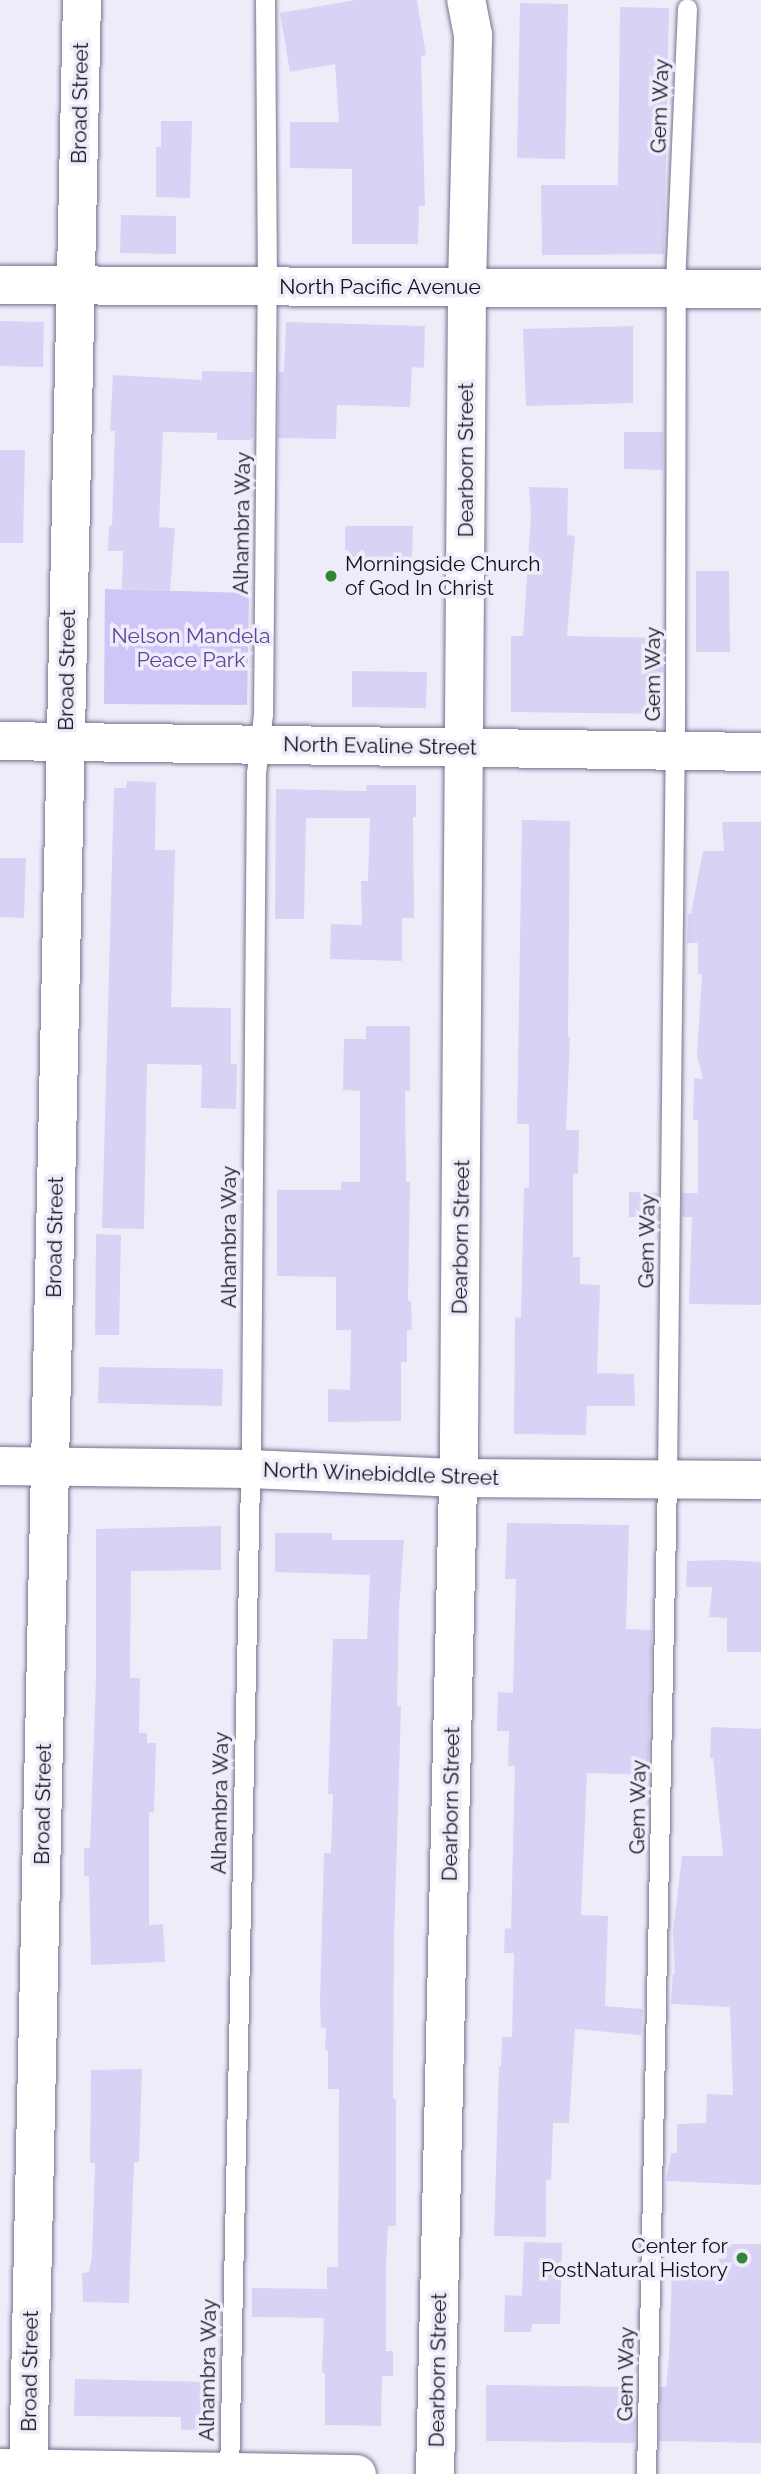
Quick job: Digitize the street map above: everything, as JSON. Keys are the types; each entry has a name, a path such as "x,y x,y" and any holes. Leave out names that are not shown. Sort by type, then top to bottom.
{"street":[{"name":"Broad Street","path":"19,2470 50,1467 82,0"},
{"name":"Dearborn Street","path":"435,2474 459,1478 467,286 473,35 466,0"},
{"name":"North Pacific Avenue","path":"0,285 761,289"},
{"name":"North Evaline Street","path":"0,741 761,752"},
{"name":"North Winebiddle Street","path":"0,1466 250,1469 459,1478 667,1477 761,1480"},
{"path":"19,2470 357,2474"}],"lane":[{"name":"Alhambra Way","path":"229,2473 250,1469 256,773 263,715 267,287 264,0"},
{"name":"Gem Way","path":"646,2474 667,1477 677,289 687,8"}],"green space":[{"name":"Nelson Mandela Peace Park","path":"105,589 249,593 247,705 104,704"}],"building":[{"path":"356,0 417,0 426,55 421,56 425,206 419,206 418,244 352,244 352,169 290,168 290,122 339,122 335,64 290,72 280,13"},
{"path":"520,3 568,4 565,159 517,158"},
{"path":"620,7 669,8 664,254 542,255 541,185 618,185"},
{"path":"161,121 192,121 190,198 156,197 156,147 161,147"},
{"path":"121,215 176,216 176,254 120,253"},
{"path":"0,321 44,322 43,367 0,366"},
{"path":"286,322 425,326 424,368 412,367 410,407 337,405 336,439 278,438 278,372 284,372"},
{"path":"633,326 633,403 526,406 523,329"},
{"path":"202,371 254,372 253,437 250,440 217,440 217,433 163,432 159,527 175,528 170,591 122,589 123,551 108,551 109,525 112,526 115,431 110,431 113,375 202,380"},
{"path":"624,432 663,432 663,470 624,469"},
{"path":"0,450 25,450 23,543 0,543"},
{"path":"529,487 568,488 567,535 575,536 567,636 662,638 662,714 511,712 511,636 523,636 531,515"},
{"path":"345,526 413,526 412,557 345,557"},
{"path":"696,571 729,571 730,652 696,652"},
{"path":"352,671 427,672 426,708 352,707"},
{"path":"127,781 156,782 155,850 175,850 171,1007 231,1008 231,1064 237,1064 236,1109 201,1108 202,1065 147,1064 144,1229 102,1228 114,788 126,788"},
{"path":"367,785 416,785 416,817 413,817 414,918 402,918 402,961 330,959 331,924 362,925 361,881 368,881 370,818 306,818 304,919 275,919 276,789 366,791"},
{"path":"522,820 570,821 570,1037 566,1130 579,1130 578,1174 573,1174 573,1257 580,1257 580,1284 600,1285 597,1373 634,1374 635,1406 587,1406 586,1435 514,1434 515,1317 521,1318 524,1188 529,1188 529,1124 517,1124"},
{"path":"722,822 761,822 761,1305 689,1304 692,1217 682,1217 682,1193 698,1193 698,1120 693,1120 694,1078 703,1079 697,1055 702,974 698,974 698,943 687,943 688,914 691,914 703,851 724,851"},
{"path":"0,858 26,858 24,918 0,917"},
{"path":"366,1026 410,1026 410,1091 405,1091 406,1182 410,1182 408,1301 411,1301 412,1330 407,1330 407,1362 401,1362 401,1421 328,1422 328,1389 350,1390 351,1330 336,1330 336,1277 277,1276 277,1190 341,1190 341,1182 360,1182 360,1091 343,1090 344,1039 366,1039"},
{"path":"629,1192 658,1193 657,1217 629,1217"},
{"path":"96,1234 121,1235 119,1335 95,1335"},
{"path":"99,1367 223,1369 222,1406 98,1403"},
{"path":"507,1523 629,1525 626,1629 652,1630 648,1775 587,1773 581,1915 608,1916 605,2006 643,2009 641,2035 575,2029 569,2123 553,2123 551,2180 546,2180 546,2237 494,2236 499,2066 501,2067 502,2037 512,2037 514,1953 504,1953 505,1928 511,1929 515,1766 508,1766 509,1731 497,1731 498,1692 513,1693 516,1579 505,1579"},
{"path":"221,1526 221,1570 131,1571 130,1678 140,1678 139,1733 147,1733 147,1743 156,1743 154,1812 149,1812 149,1925 163,1924 165,1962 91,1965 89,1876 84,1876 84,1848 90,1848 96,1677 96,1529"},
{"path":"275,1533 332,1533 332,1540 404,1540 399,1610 397,1706 401,1706 394,1940 393,2099 396,2099 396,2226 388,2226 386,2265 386,2351 393,2351 393,2376 382,2376 381,2426 325,2425 325,2373 322,2373 324,2318 252,2317 252,2288 327,2289 327,2267 338,2267 339,2089 328,2089 326,2028 321,2028 320,2001 324,1853 331,1853 333,1794 328,1794 333,1639 367,1639 370,1575 275,1572"},
{"path":"687,1561 761,1562 761,1652 727,1652 727,1618 709,1617 712,1587 686,1587"},
{"path":"711,1727 761,1729 761,2185 666,2181 671,2153 677,2153 677,2124 706,2123 707,2094 733,2095 730,2007 671,2004 675,1974 673,1932 682,1856 723,1856 713,1758 710,1758"},
{"path":"142,2069 139,2162 134,2162 129,2303 83,2302 82,2273 89,2272 92,2256 95,2163 90,2163 91,2070"},
{"path":"524,2242 562,2243 560,2324 532,2324 531,2332 504,2332 505,2295 522,2296"},
{"path":"725,2244 761,2244 761,2443 659,2441 660,2387 666,2387 669,2356 672,2271 719,2272 719,2259 726,2258"},
{"path":"75,2379 208,2382 208,2429 181,2430 181,2417 74,2416"},
{"path":"486,2385 636,2387 634,2443 486,2441"}],"place":[{"name":"Morningside Church of God In Christ","path":"331,576"},
{"name":"Center for PostNatural History","path":"742,2258"}]}
